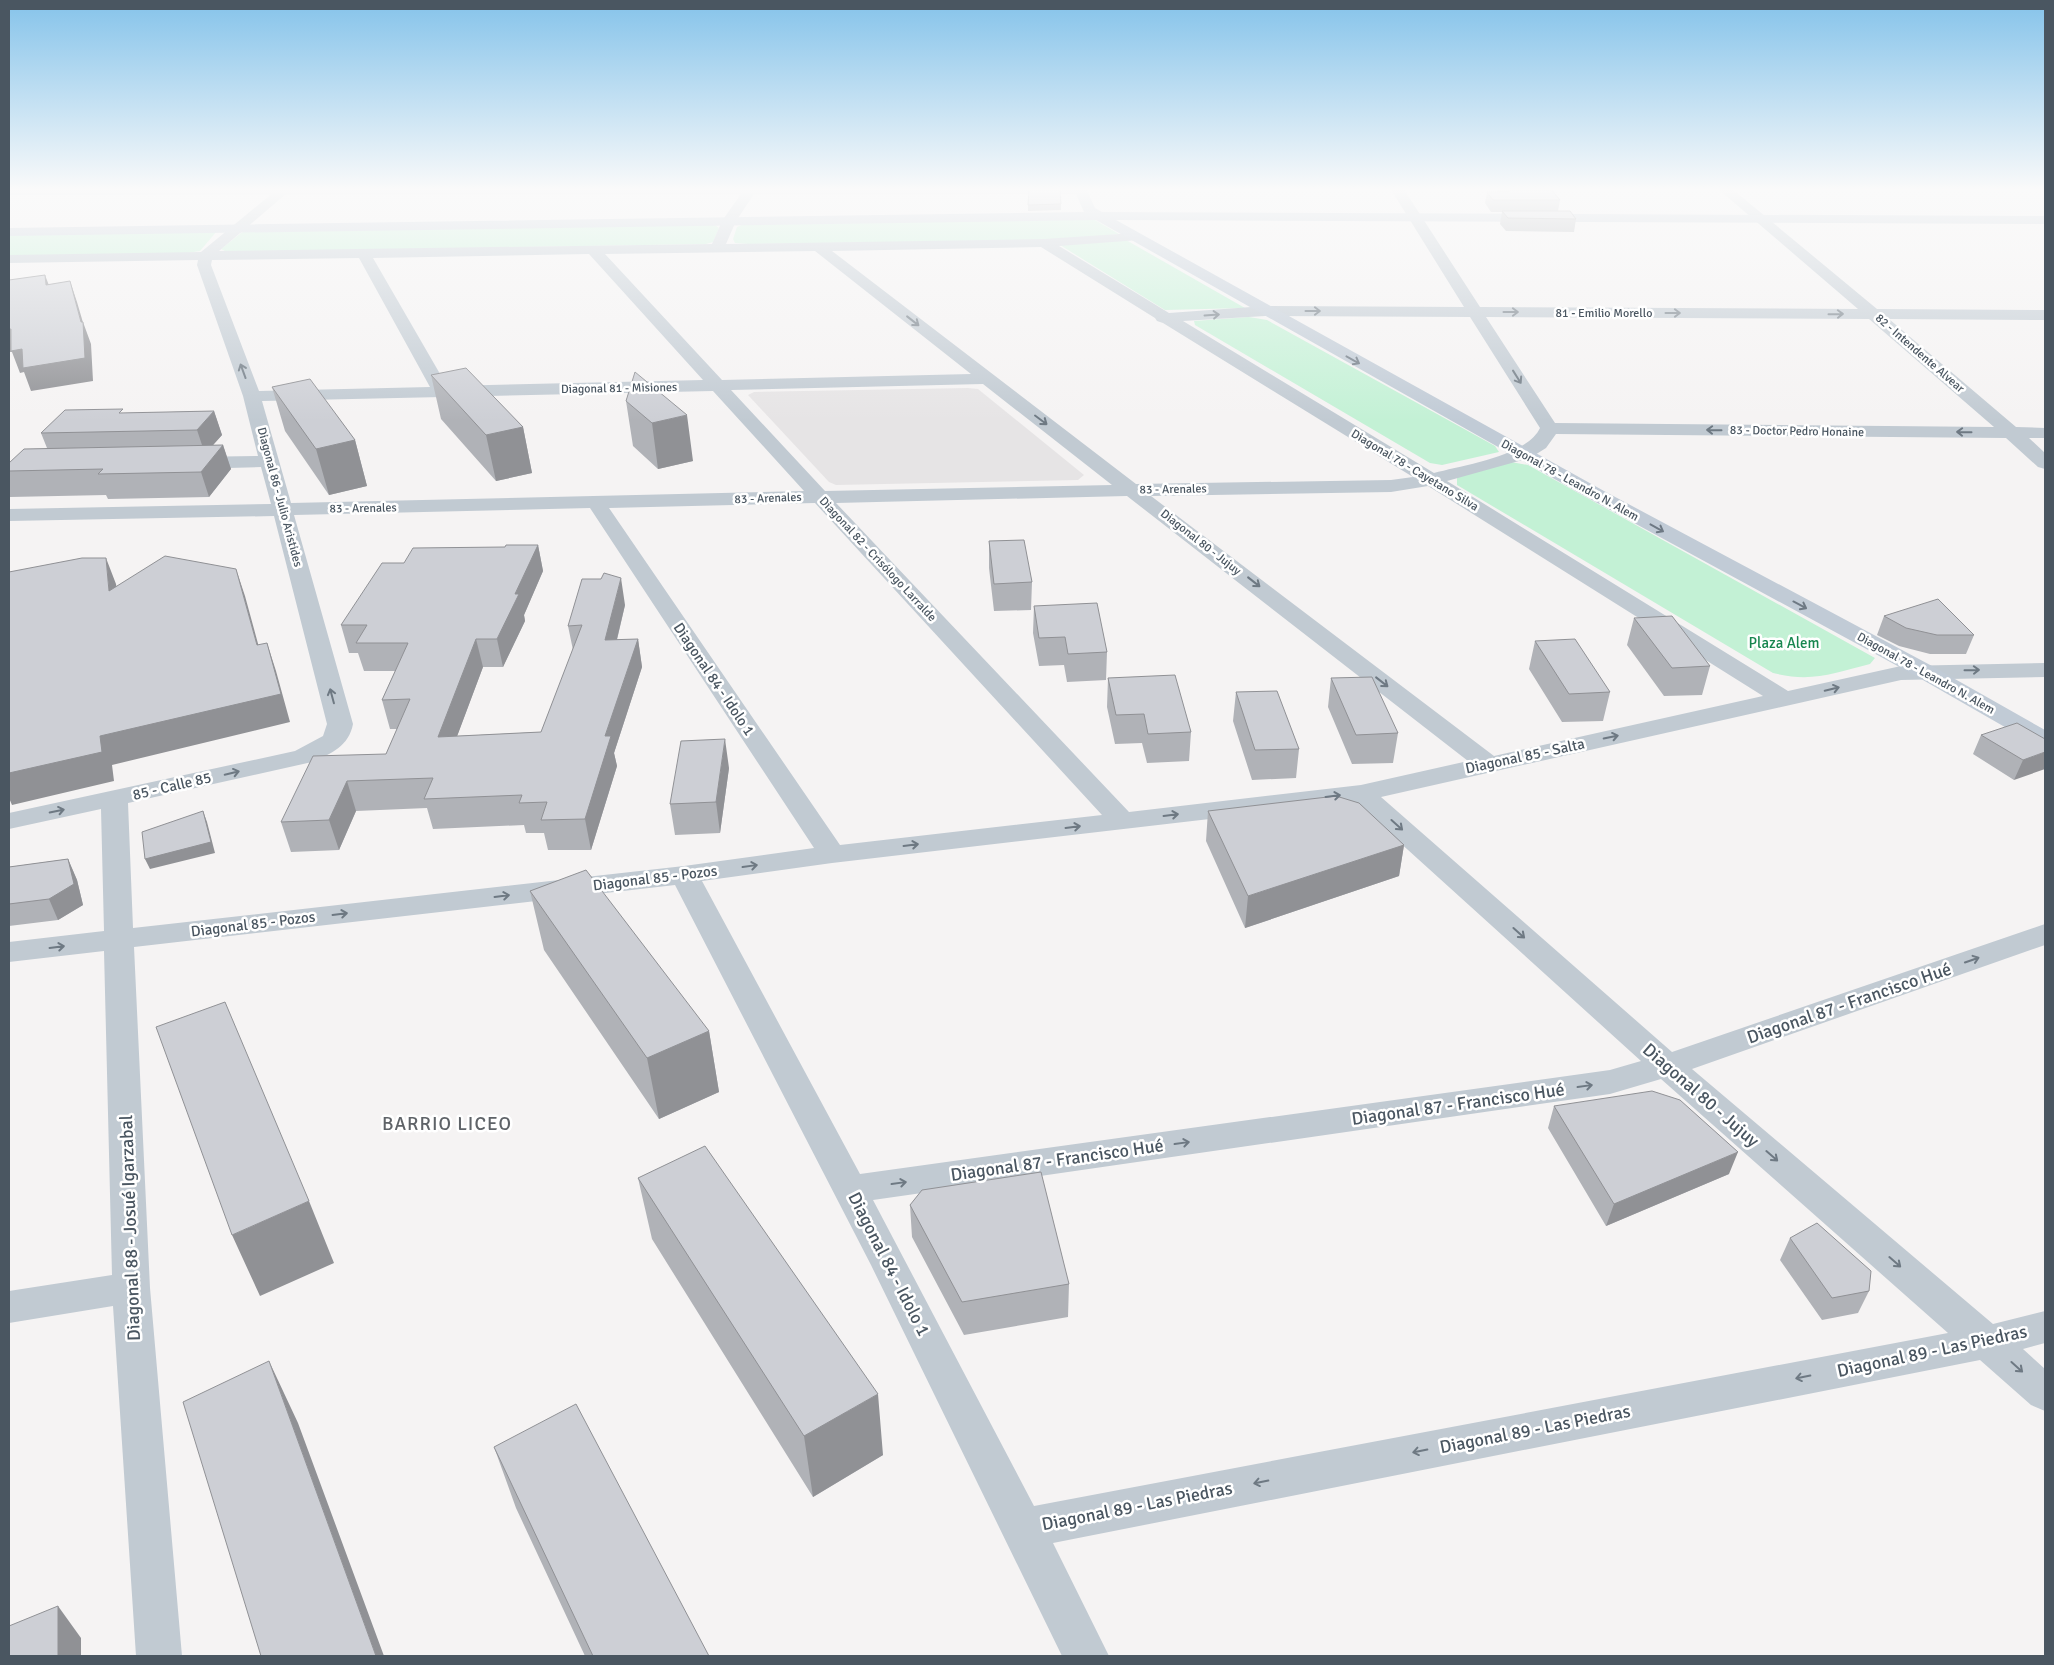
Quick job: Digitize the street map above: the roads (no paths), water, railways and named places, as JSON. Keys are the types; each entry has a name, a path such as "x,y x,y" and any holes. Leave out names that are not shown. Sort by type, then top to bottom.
{"street":[{"name":"Diagonal 86 - Julio Aristides","path":"204,266 252,396 284,510 340,724 339,732 332,741"},
{"path":"370,266 442,392"},
{"name":"Diagonal 82 - Crisólogo Larralde","path":"608,266 819,496 1123,821"},
{"name":"Diagonal 80 - Jujuy","path":"843,266 986,379 1133,489 1488,764"},
{"name":"Diagonal 78 - Cayetano Silva","path":"1080,266 1431,480 1784,700"},
{"name":"Diagonal 78 - Leandro N. Alem","path":"1185,266 1754,581 1924,671 2045,740"},
{"path":"1445,266 1549,428"},
{"name":"82 - Intendente Alvear","path":"1817,266 2013,433 2045,463"},
{"name":"81 - Emilio Morello","path":"1163,318 1265,311 2045,315"},
{"name":"Diagonal 81 - Misiones","path":"252,396 986,379"},
{"name":"83 - Arenales","path":"9,515 596,503 1133,489 1391,486 1431,480 1523,454 1543,441 1549,428"},
{"name":"83 - Doctor Pedro Honaine","path":"1549,428 2045,433"},
{"path":"173,463 270,461"},
{"name":"Diagonal 84 - Idolo 1","path":"596,503 832,854"},
{"name":"Diagonal 85 - Salta","path":"1123,821 1361,793 1900,673 1924,671 2045,670"},
{"name":"85 - Calle 85","path":"9,821 303,757 332,741"},
{"name":"Diagonal 80 - Jujuy","path":"1361,793 1667,1066 2045,1392"},
{"name":"Diagonal 88 - Josué Igarzabal","path":"114,799 131,1288 159,1656"},
{"name":"Diagonal 85 - Pozos","path":"9,952 684,875 832,854 1123,821"},
{"name":"Diagonal 84 - Idolo 1","path":"684,875 851,1190 1024,1528 1086,1656"},
{"name":"Diagonal 87 - Francisco Hué","path":"851,1190 1610,1082 1667,1066 2045,934"},
{"path":"9,1307 131,1288"},
{"name":"Diagonal 89 - Las Piedras","path":"1024,1528 1988,1342 2045,1327"}],"district":[{"name":"BARRIO LICEO","path":"447,1123"}],"park label":[{"name":"Plaza Alem","path":"1784,643"}]}
